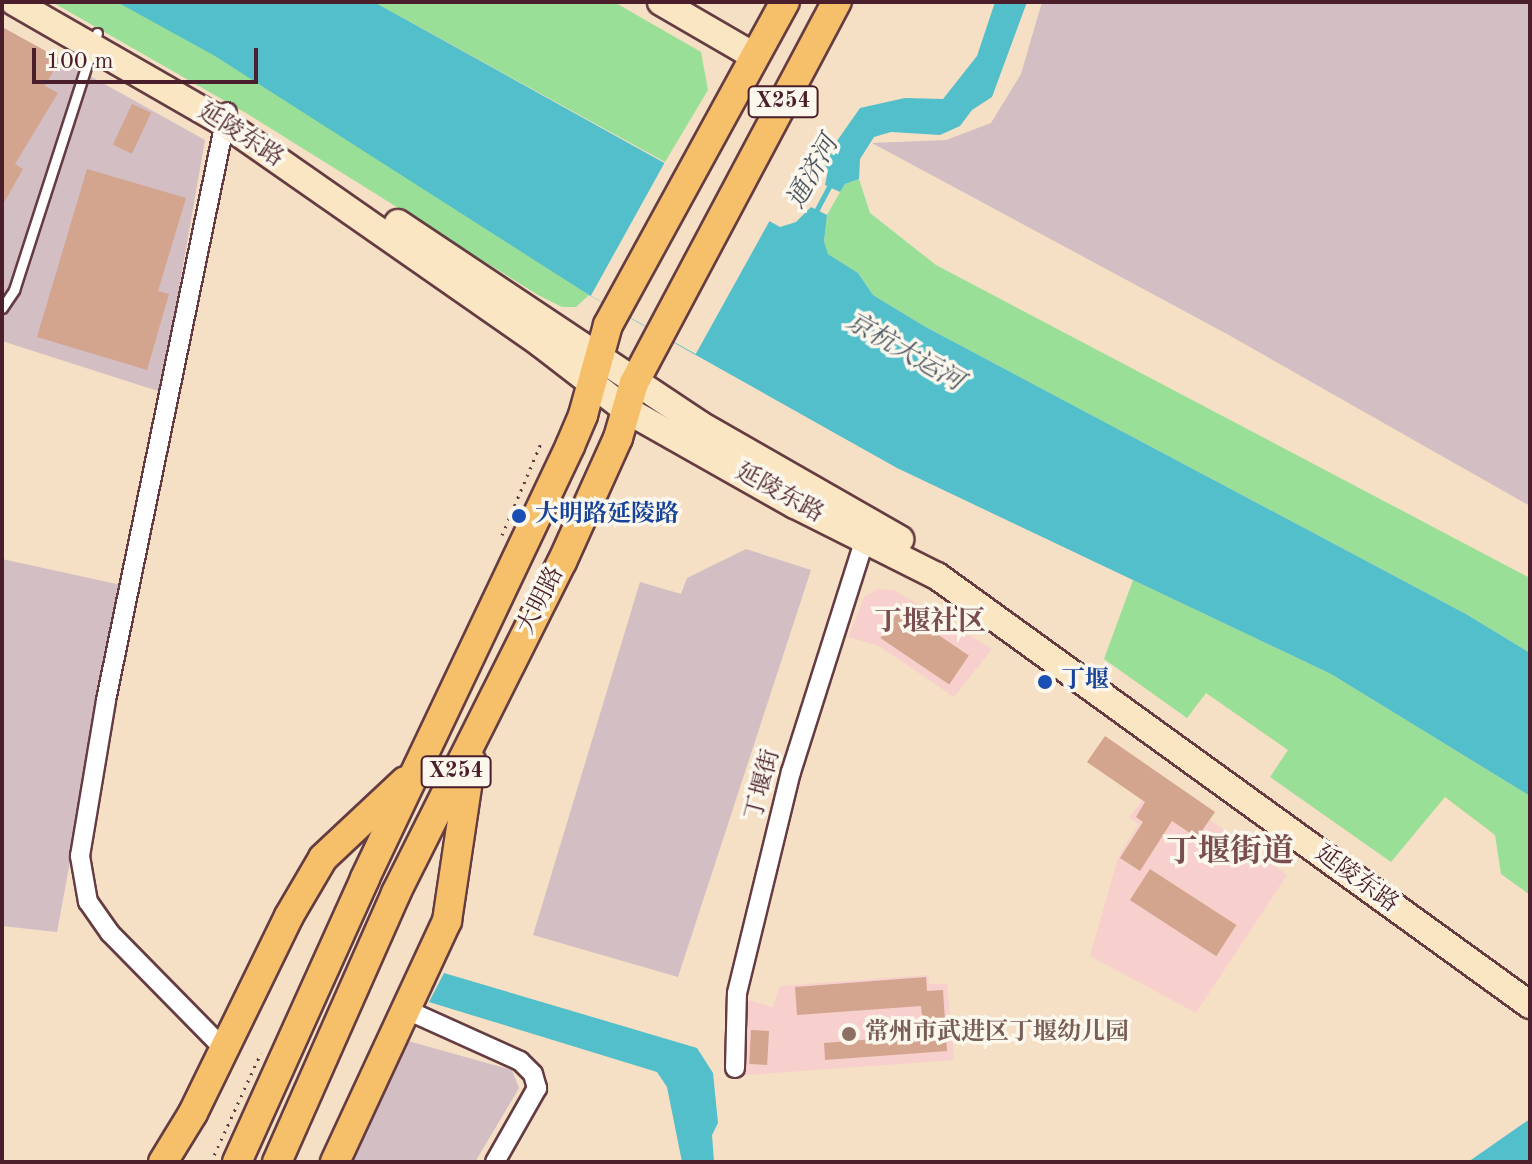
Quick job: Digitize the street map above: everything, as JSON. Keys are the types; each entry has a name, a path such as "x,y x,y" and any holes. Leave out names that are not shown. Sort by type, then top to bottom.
{"main road":[{"name":"延陵东路","path":"14,2 94,38"},
{"name":"延陵东路","path":"42,2 94,38 225,116 593,371 795,505 867,530 986,593 1530,990"},
{"path":"661,2 754,56"},
{"name":"大明路","path":"237,1162 570,446 583,415 608,325 785,2"},
{"name":"大明路","path":"277,1162 396,893 562,562 618,438 630,396 652,350 837,2"},
{"name":"延陵东路","path":"867,530 937,576 1530,1005"},
{"path":"335,1162 447,921 476,732"},
{"path":"163,1162 193,1113 289,916 323,858 418,770"}],"street":[{"path":"224,1049 110,933 88,902 80,856 106,700 225,116"},
{"name":"丁堰街","path":"735,1068 737,993 791,772 867,530"},
{"path":"407,1010 520,1061 533,1074 537,1088 495,1162"}],"lane":[{"path":"2,308 14,290 94,38"}],"shaded area":[{"path":"1042,2 1530,2 1530,506 1227,334 872,143 946,140 991,123 1021,74"},
{"path":"2,27 205,140 161,392 2,341"},
{"path":"746,549 811,570 678,977 533,935 640,582 681,594 687,578"},
{"path":"2,559 121,585 57,932 2,926"},
{"path":"879,589 896,591 992,649 954,697 879,646 848,637 865,596"},
{"path":"1142,800 1196,838 1210,820 1287,875 1196,1013 1090,956 1119,855 1139,824 1129,818"},
{"name":"常州市武进区丁堰幼儿园","path":"928,975 929,984 947,984 954,1060 746,1075 747,1000 773,1007 780,986"},
{"path":"408,1041 512,1070 519,1088 475,1162 352,1162"}],"green space":[{"path":"52,2 120,2 221,55 589,295 576,307 562,307 538,295 246,113"},
{"path":"374,2 614,2 701,52 708,90 665,162"},
{"path":"859,179 870,213 936,265 1530,578 1530,653 1466,614 924,326 873,295 858,273 828,254 824,241 827,215 845,184"},
{"path":"1133,580 1331,674 1530,796 1530,895 1501,874 1495,835 1445,797 1391,862 1270,777 1288,750 1206,693 1187,718 1104,659"}],"water":[{"name":"京杭大运河","path":"117,2 374,2 780,227 796,222 811,207 827,215 824,241 828,254 858,273 873,295 924,326 1466,614 1530,653 1530,796 1331,674 897,468 589,295 215,56"},
{"path":"995,2 1027,2 992,97 972,110 960,126 940,135 891,132 874,137 860,159 859,179 845,184 840,192 825,185 828,170 823,161 860,108 905,98 943,99 977,56"},
{"path":"444,973 697,1048 713,1073 718,1123 712,1135 714,1162 682,1162 667,1087 657,1072 429,1002"},
{"path":"1530,1119 1530,1162 1468,1162 1524,1123"}],"pier":[{"path":"665,162 770,220 696,354 591,296"}],"building":[{"path":"2,27 60,59 45,86 58,93 15,164 23,169 2,206"},
{"path":"132,104 151,113 132,154 113,145"},
{"path":"87,169 186,198 158,291 169,294 147,370 37,337"},
{"path":"900,609 969,655 949,684 880,638"},
{"path":"1105,736 1215,812 1197,838 1172,821 1140,871 1120,858 1143,822 1136,817 1145,802 1087,762"},
{"path":"1150,869 1236,925 1216,956 1130,900"},
{"path":"926,977 927,991 943,990 947,1051 825,1060 824,1043 924,1035 921,1006 797,1015 795,987"},
{"path":"751,1030 769,1031 767,1065 749,1064"}],"waterway":[{"name":"通济河","path":"815,213 831,183"}],"place":[{"name":"大明路延陵路","path":"519,516"},
{"name":"丁堰","path":"1045,682"},
{"name":"常州市武进区丁堰幼儿园","path":"849,1034"}],"district":[{"name":"丁堰社区","path":"930,623"},
{"name":"丁堰街道","path":"1230,853"}]}
